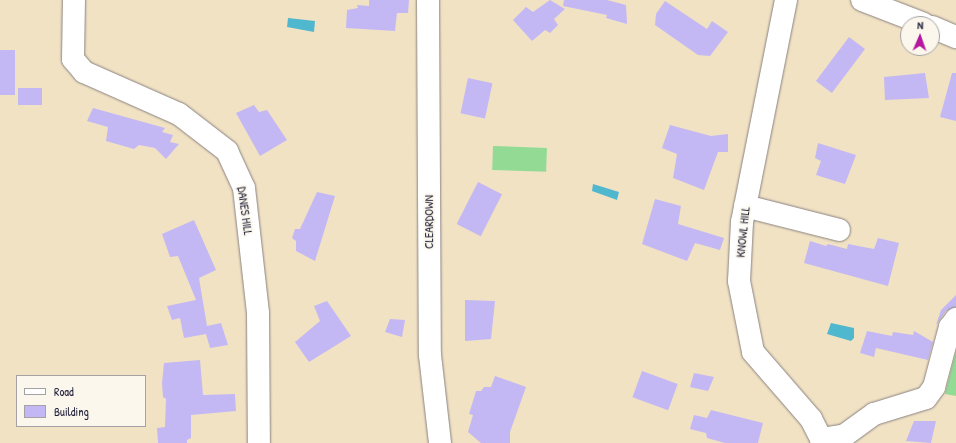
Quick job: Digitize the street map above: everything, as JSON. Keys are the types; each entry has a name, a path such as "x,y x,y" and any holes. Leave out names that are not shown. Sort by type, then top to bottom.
{"street":[{"name":"DANES HILL","path":"74,0 72,59 84,72 179,114 227,150 244,188 258,313 259,443"},
{"name":"CLEARDOWN","path":"428,0 430,355 440,443"},
{"name":"KNOWL HILL","path":"786,0 745,206 739,281 753,352 811,419 822,441"},
{"path":"862,0 903,16"},
{"path":"940,30 956,36"},
{"path":"745,206 839,230"},
{"path":"822,441 845,436 874,414 926,398 934,387 950,327 956,319"}],"green space":[{"path":"493,146 547,148 546,172 492,170"},
{"path":"956,351 956,396 945,394"}],"water":[{"path":"288,18 315,21 314,32 287,27"},
{"path":"593,184 619,192 617,200 592,191"},
{"path":"831,323 854,328 854,338 851,341 827,334"}],"building":[{"path":"369,0 409,0 408,13 397,13 395,31 346,28 347,10 358,8 357,5 369,6"},
{"path":"550,0 565,9 554,19 558,25 550,33 545,30 532,41 513,20 526,7 533,12"},
{"path":"564,0 607,0 626,5 627,24 606,18 607,15 563,6"},
{"path":"665,1 707,29 712,21 728,32 710,56 698,55 655,25 656,14"},
{"path":"849,37 865,49 832,93 816,81"},
{"path":"0,50 15,50 15,95 0,95"},
{"path":"925,73 929,98 885,100 884,77"},
{"path":"952,73 956,73 956,121 940,117"},
{"path":"468,78 492,83 485,118 461,113"},
{"path":"18,88 42,88 42,105 18,105"},
{"path":"254,105 259,112 267,110 287,140 260,156 236,113"},
{"path":"93,108 165,128 162,132 173,135 170,142 179,144 166,159 155,148 139,145 134,149 106,141 108,127 87,121"},
{"path":"670,125 711,136 728,134 728,152 718,152 704,190 673,178 677,154 662,148"},
{"path":"818,143 856,155 845,184 816,175 821,161 815,158"},
{"path":"478,182 502,194 481,236 457,224"},
{"path":"317,192 335,196 315,261 296,251 296,241 292,238 295,229 300,229"},
{"path":"655,199 681,206 678,224 724,238 720,250 695,243 687,261 642,244"},
{"path":"194,220 216,270 199,278 207,326 221,323 228,345 210,348 206,334 184,338 180,318 172,320 167,306 196,300 178,256 170,257 162,234"},
{"path":"878,238 899,243 888,286 804,263 810,241 826,246 828,244 847,249 848,244 874,249"},
{"path":"956,295 956,307 946,311 936,325 941,310"},
{"path":"465,300 495,301 491,339 465,341"},
{"path":"327,301 351,336 309,362 295,342 320,321 314,306"},
{"path":"390,319 405,320 402,337 385,332"},
{"path":"867,331 892,336 893,332 913,335 914,331 933,342 928,360 876,348 874,357 860,353"},
{"path":"200,360 203,395 235,394 236,411 191,415 191,438 187,440 187,443 158,443 157,428 165,427 166,399 163,397 162,383 164,363"},
{"path":"642,371 678,384 668,410 632,397"},
{"path":"694,373 714,377 708,391 690,387"},
{"path":"495,376 526,387 510,432 510,443 481,443 468,432 473,415 469,414 476,391 481,391 484,387 491,387"},
{"path":"711,410 763,423 758,443 725,443 707,438 706,433 690,429 694,415 707,418"},
{"path":"914,421 936,421 931,443 906,441"}]}
